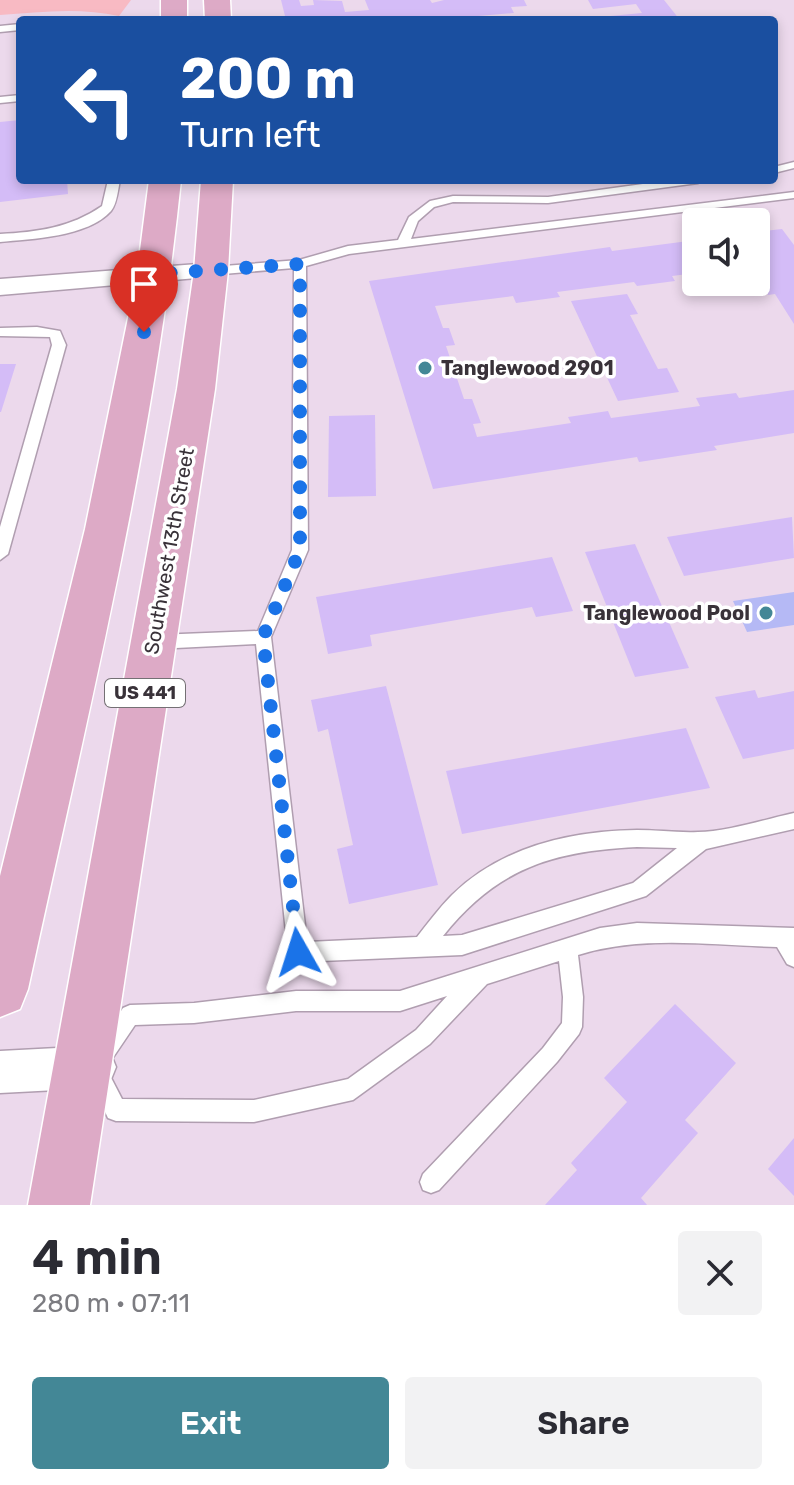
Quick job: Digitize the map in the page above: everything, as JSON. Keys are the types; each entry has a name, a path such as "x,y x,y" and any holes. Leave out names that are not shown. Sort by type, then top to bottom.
{"main road":[{"path":"1,975 106,529 154,274 165,184"},
{"name":"Southwest 13th Street","path":"59,1205 88,1067 153,642 196,389 211,271 217,184"}],"street":[{"path":"0,287 211,271"},
{"path":"0,1072 88,1067"}],"lane":[{"path":"0,238 58,233 74,228 107,208 113,184"},
{"path":"403,243 413,220 430,204 453,199 548,200 668,184"},
{"path":"211,271 300,264 348,250 794,195"},
{"path":"300,264 300,550 263,637 298,952 462,945 639,890 701,841"},
{"path":"0,332 55,334 59,345 0,554"},
{"path":"153,642 263,637"},
{"path":"421,947 462,899 485,879 567,844 617,838 701,841 794,821"},
{"path":"481,975 423,1037 353,1089 254,1111 116,1110 88,1067 130,1015 194,1013 296,1001 400,1001 481,975 600,938 637,933 788,938 794,957"},
{"path":"431,1182 550,1055 572,1027 573,997 567,948"}],"shaded area":[{"path":"0,0 131,0 119,16 74,11 0,15"}],"water":[{"name":"Tanglewood Pool","path":"794,592 794,625 747,632 733,601"}],"building":[{"path":"281,0 299,0 301,6 314,5 313,0 342,1 345,12 369,10 365,0 430,0 432,3 444,0 524,0 527,6 511,7 514,13 479,16 285,16"},
{"path":"588,0 664,0 677,16 610,16 642,13 636,4 593,9"},
{"path":"16,120 16,184 67,184 68,194 0,202 0,122"},
{"path":"782,229 794,245 794,324 775,294 770,295 770,230"},
{"name":"Tanglewood 2901","path":"682,242 682,275 672,276 675,281 637,286 634,282 557,292 560,297 516,303 513,296 435,306 443,328 449,328 455,345 446,346 464,399 472,399 481,423 473,424 477,437 571,423 568,417 608,411 611,418 700,406 696,398 736,393 739,398 794,390 794,433 714,446 717,450 639,462 637,457 433,489 369,281 610,247 612,251"},
{"path":"627,294 638,314 630,315 658,369 667,368 679,392 618,401 571,301"},
{"path":"0,364 16,364 1,412 0,412"},
{"path":"375,415 376,496 328,497 329,416"},
{"path":"792,517 794,558 684,576 667,537"},
{"path":"635,544 689,668 635,677 585,552"},
{"path":"552,557 573,611 536,617 532,607 370,635 372,646 328,654 316,597"},
{"path":"386,686 438,885 349,904 337,849 353,845 328,729 318,732 311,700"},
{"path":"755,690 758,698 794,691 794,749 743,759 715,697"},
{"path":"686,728 710,788 462,834 446,771"},
{"path":"675,1004 736,1063 685,1120 698,1133 641,1198 647,1205 545,1205 577,1170 571,1163 627,1102 604,1078"},
{"path":"794,1138 794,1196 768,1169"}],"place":[{"name":"Tanglewood 2901","path":"425,368"},
{"name":"Tanglewood Pool","path":"766,613"}],"route":[{"path":"144,332 154,274 300,264 300,550 263,637 298,952"}]}
